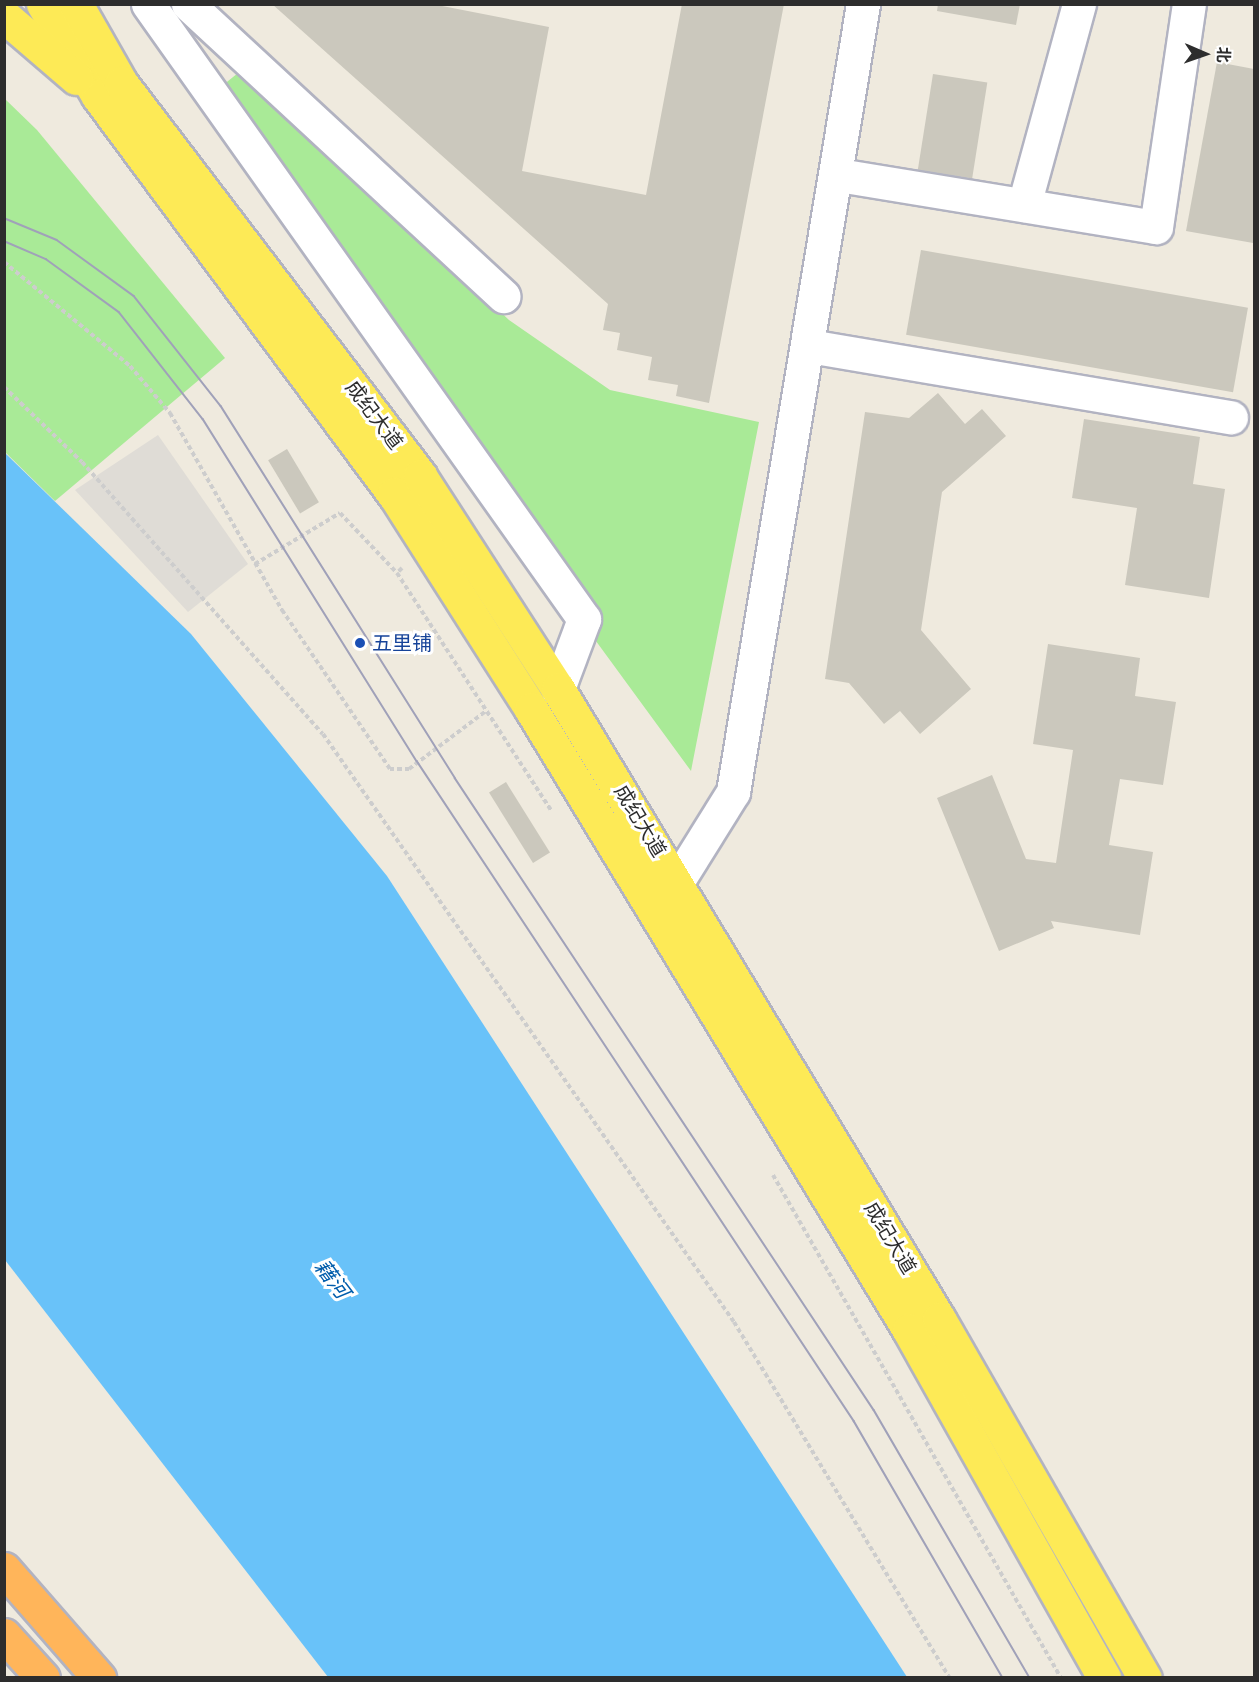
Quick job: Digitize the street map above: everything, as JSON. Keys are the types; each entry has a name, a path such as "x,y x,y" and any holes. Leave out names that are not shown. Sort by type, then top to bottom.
{"highway":[{"path":"4,1569 99,1677"},
{"path":"4,1635 43,1677"}],"main road":[{"path":"43,4 107,59"},
{"name":"成纪大道","path":"43,4 98,96 394,494 525,699 909,1330 1104,1677"},
{"name":"成纪大道","path":"76,4 107,59 420,476 558,689 677,882 933,1309 1145,1677"},
{"path":"4,16 98,96"}],"street":[{"path":"148,4 584,619 558,689"},
{"path":"188,4 503,296"},
{"path":"677,882 733,792 838,175 863,4"},
{"path":"1024,205 1079,4"},
{"path":"838,175 1156,226 1189,4"},
{"path":"809,346 1231,417"}],"path":[{"path":"4,262 130,366 170,413 255,564 390,769 409,769 486,711"},
{"path":"4,387 82,462 330,743 734,1322 950,1677"},
{"path":"255,564 340,513 397,573 557,819"},
{"path":"397,573 408,562"},
{"path":"767,1164 1061,1677"}],"green space":[{"path":"243,69 509,320 610,390 759,422 691,771 202,102"},
{"path":"5,99 37,130 225,358 55,501 5,452"}],"shaded area":[{"path":"158,435 248,564 188,612 75,490"}],"water":[{"name":"藉河","path":"4,452 191,634 387,876 907,1677 328,1677 5,1260"}],"building":[{"path":"272,4 432,4 549,27 522,171 646,195 682,4 784,4 709,403 676,396 678,385 648,380 652,357 617,350 620,333 603,330 608,304"},
{"path":"938,4 1020,4 1016,25 937,11"},
{"path":"1217,62 1254,69 1253,243 1186,231"},
{"path":"933,74 987,83 972,178 918,170"},
{"path":"921,250 1248,308 1233,392 906,335"},
{"path":"938,393 965,424 982,409 1006,436 942,492 921,630 971,689 920,734 900,711 884,724 849,683 825,679 865,412 909,418"},
{"path":"1084,419 1200,437 1193,484 1225,489 1209,598 1125,585 1137,508 1072,498"},
{"path":"287,449 319,502 300,513 268,460"},
{"path":"1048,644 1140,658 1135,696 1176,702 1163,785 1120,779 1109,845 1153,852 1140,935 1051,921 1054,928 999,951 937,798 992,775 1026,859 1056,863 1073,750 1033,744"},
{"path":"506,782 550,852 533,863 489,793"}],"tram line":[{"path":"4,218 57,240 134,296 221,406 455,778 874,1410 1030,1678"},
{"path":"4,241 46,259 119,312 203,419 417,761 854,1421 1003,1678"}],"place":[{"name":"五里铺","path":"360,643"}]}
